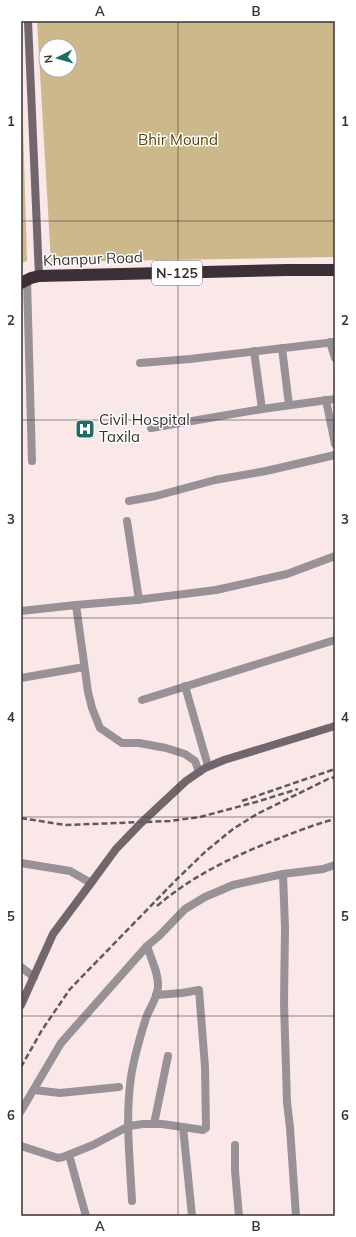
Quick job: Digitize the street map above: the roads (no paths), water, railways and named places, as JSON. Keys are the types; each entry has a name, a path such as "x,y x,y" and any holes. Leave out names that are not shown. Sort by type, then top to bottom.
{"highway":[{"name":"Khanpur Road","path":"24,282 39,276 335,270"}],"street":[{"path":"28,21 39,276"},
{"path":"24,282 32,461"},
{"path":"140,363 333,342 335,358"},
{"path":"282,348 289,405"},
{"path":"254,351 262,409"},
{"path":"151,428 262,409 335,399"},
{"path":"326,400 335,444"},
{"path":"129,501 156,496 215,480 266,471 335,455"},
{"path":"127,521 138,600"},
{"path":"21,611 138,600 216,590 287,574 335,556"},
{"path":"76,605 88,692 92,708 100,728 122,743 139,743 166,748 184,754 195,761 199,772"},
{"path":"142,700 335,640"},
{"path":"21,678 84,668"},
{"path":"185,686 208,766"},
{"path":"21,1006 53,934 90,883 116,849 141,822 186,781 208,766 224,760 335,726"},
{"path":"21,863 70,871 90,883"},
{"path":"21,1111 61,1043 147,946 159,936 185,909 205,897 233,885 283,874 335,866"},
{"path":"283,874 285,928 284,1003 287,1102 296,1216"},
{"path":"132,1202 129,1126 131,1078 134,1061 147,1016 158,988 158,979 147,946"},
{"path":"21,967 34,977"},
{"path":"21,1146 58,1158 93,1145 129,1126 154,1124 203,1130 206,1128 205,1066 199,990 156,995"},
{"path":"154,1124 168,1056"},
{"path":"34,1090 60,1093 119,1087"},
{"path":"183,1127 192,1216"},
{"path":"235,1145 235,1171 239,1216"},
{"path":"69,1155 86,1216"}],"railway":[{"path":"242,801 335,769"},
{"path":"21,1067 42,1030 70,989 206,851 233,829 257,814 335,777"},
{"path":"21,818 65,825 170,821 200,817 298,789"},
{"path":"157,906 200,875 231,859 314,825 335,819"}],"place":[{"name":"Civil Hospital Taxila","path":"85,429"}],"park label":[{"name":"Bhir Mound","path":"178,140"}]}
